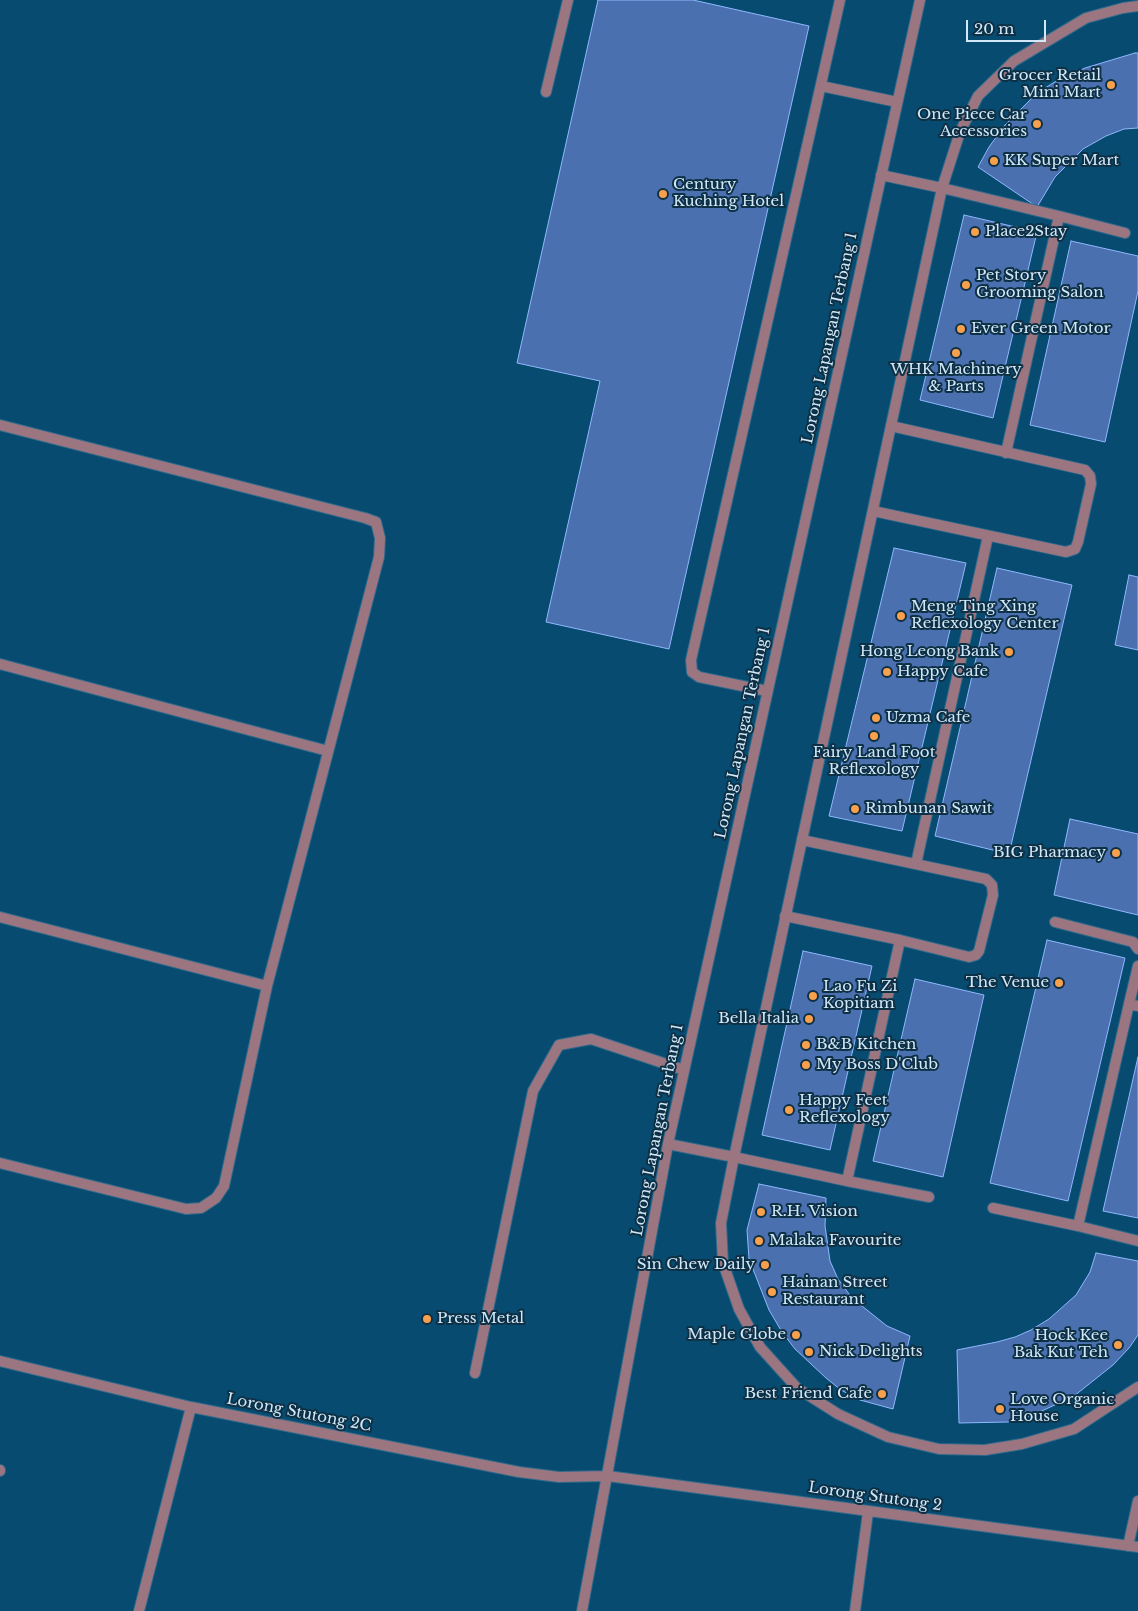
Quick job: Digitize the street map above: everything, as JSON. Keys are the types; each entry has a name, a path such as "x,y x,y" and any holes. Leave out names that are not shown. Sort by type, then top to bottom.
{"street":[{"path":"546,92 568,0"},
{"path":"767,692 699,677 692,672 691,660 839,0"},
{"name":"Lorong Lapangan Terbang 1","path":"582,1611 668,1144 920,0"},
{"path":"1138,6 1086,18 1014,61 978,96 960,132 942,188 785,916 721,1223 723,1263 739,1309 760,1348 797,1388 838,1414 888,1437 939,1449 985,1450 1022,1444 1074,1429 1138,1387"},
{"path":"821,86 897,102"},
{"path":"881,175 1124,232"},
{"path":"1006,453 1059,216"},
{"path":"0,425 356,515 376,522 380,538 379,557 268,986 224,1186 216,1198 201,1208 186,1209 0,1163"},
{"path":"872,511 1066,552 1074,549 1078,542 1091,484 1090,476 1084,470 891,426"},
{"path":"916,864 988,536"},
{"path":"0,664 328,750"},
{"path":"785,916 900,940 969,957 976,955 979,951 993,895 992,885 986,880 802,840"},
{"path":"0,917 268,986"},
{"path":"1055,922 1133,942 1138,949"},
{"path":"847,1181 900,940"},
{"path":"1078,1226 1134,1005 1138,966"},
{"path":"476,1373 534,1091 559,1045 591,1039 684,1070"},
{"path":"668,1144 929,1197"},
{"path":"993,1208 1138,1241"},
{"name":"Lorong Stutong 2C","path":"0,1361 191,1407 519,1472 559,1477 608,1476"},
{"path":"139,1611 191,1407"},
{"name":"Lorong Stutong 2","path":"608,1476 1133,1546"},
{"path":"1133,1546 1138,1501"},
{"path":"855,1611 868,1512"}],"building":[{"name":"Century Kuching Hotel","path":"598,0 693,0 809,26 669,649 546,622 600,381 517,363"},
{"path":"1138,53 1138,128 1124,129 1106,136 1083,149 1055,177 1037,207 978,167 989,147 1005,125 1037,93 1058,80 1085,68"},
{"path":"964,215 1037,232 993,418 920,400"},
{"path":"1071,241 1138,256 1138,291 1105,442 1030,425"},
{"path":"894,548 966,563 902,831 829,816"},
{"path":"997,568 1072,585 1009,854 935,836"},
{"path":"1129,575 1138,577 1138,650 1115,645"},
{"path":"1070,819 1138,834 1138,915 1054,895"},
{"path":"1047,940 1125,958 1068,1201 990,1183"},
{"path":"803,951 872,966 830,1150 762,1135"},
{"path":"915,979 984,995 943,1177 873,1161"},
{"path":"1138,1057 1138,1218 1103,1211"},
{"path":"759,1184 826,1198 825,1226 830,1261 838,1279 852,1298 887,1326 910,1336 893,1409 860,1400 841,1390 795,1349 782,1332 769,1310 749,1259 747,1230"},
{"path":"1096,1253 1138,1261 1138,1335 1129,1348 1113,1365 1074,1396 1031,1416 1008,1422 959,1423 957,1350 1015,1337 1049,1319 1076,1295 1090,1272"}],"place":[{"name":"Grocer Retail Mini Mart","path":"1111,85"},
{"name":"One Piece Car Accessories","path":"1037,124"},
{"name":"KK Super Mart","path":"994,161"},
{"name":"Century Kuching Hotel","path":"663,194"},
{"name":"Place2Stay","path":"975,232"},
{"name":"Pet Story Grooming Salon","path":"966,285"},
{"name":"Ever Green Motor","path":"961,329"},
{"name":"WHK Machinery & Parts","path":"956,353"},
{"name":"Meng Ting Xing Reflexology Center","path":"901,616"},
{"name":"Hong Leong Bank","path":"1009,652"},
{"name":"Happy Cafe","path":"887,672"},
{"name":"Uzma Cafe","path":"876,718"},
{"name":"Fairy Land Foot Reflexology","path":"874,736"},
{"name":"Rimbunan Sawit","path":"855,809"},
{"name":"BIG Pharmacy","path":"1116,853"},
{"name":"The Venue","path":"1059,983"},
{"name":"Lao Fu Zi Kopitiam","path":"813,996"},
{"name":"Bella Italia","path":"809,1019"},
{"name":"B&B Kitchen","path":"806,1045"},
{"name":"My Boss D'Club","path":"806,1065"},
{"name":"Happy Feet Reflexology","path":"789,1110"},
{"name":"R.H. Vision","path":"761,1212"},
{"name":"Malaka Favourite","path":"759,1241"},
{"name":"Sin Chew Daily","path":"765,1265"},
{"name":"Hainan Street Restaurant","path":"772,1292"},
{"name":"Press Metal","path":"427,1319"},
{"name":"Maple Globe","path":"796,1335"},
{"name":"Hock Kee Bak Kut Teh","path":"1118,1345"},
{"name":"Nick Delights","path":"809,1352"},
{"name":"Best Friend Cafe","path":"882,1394"},
{"name":"Love Organic House","path":"1000,1409"}]}
